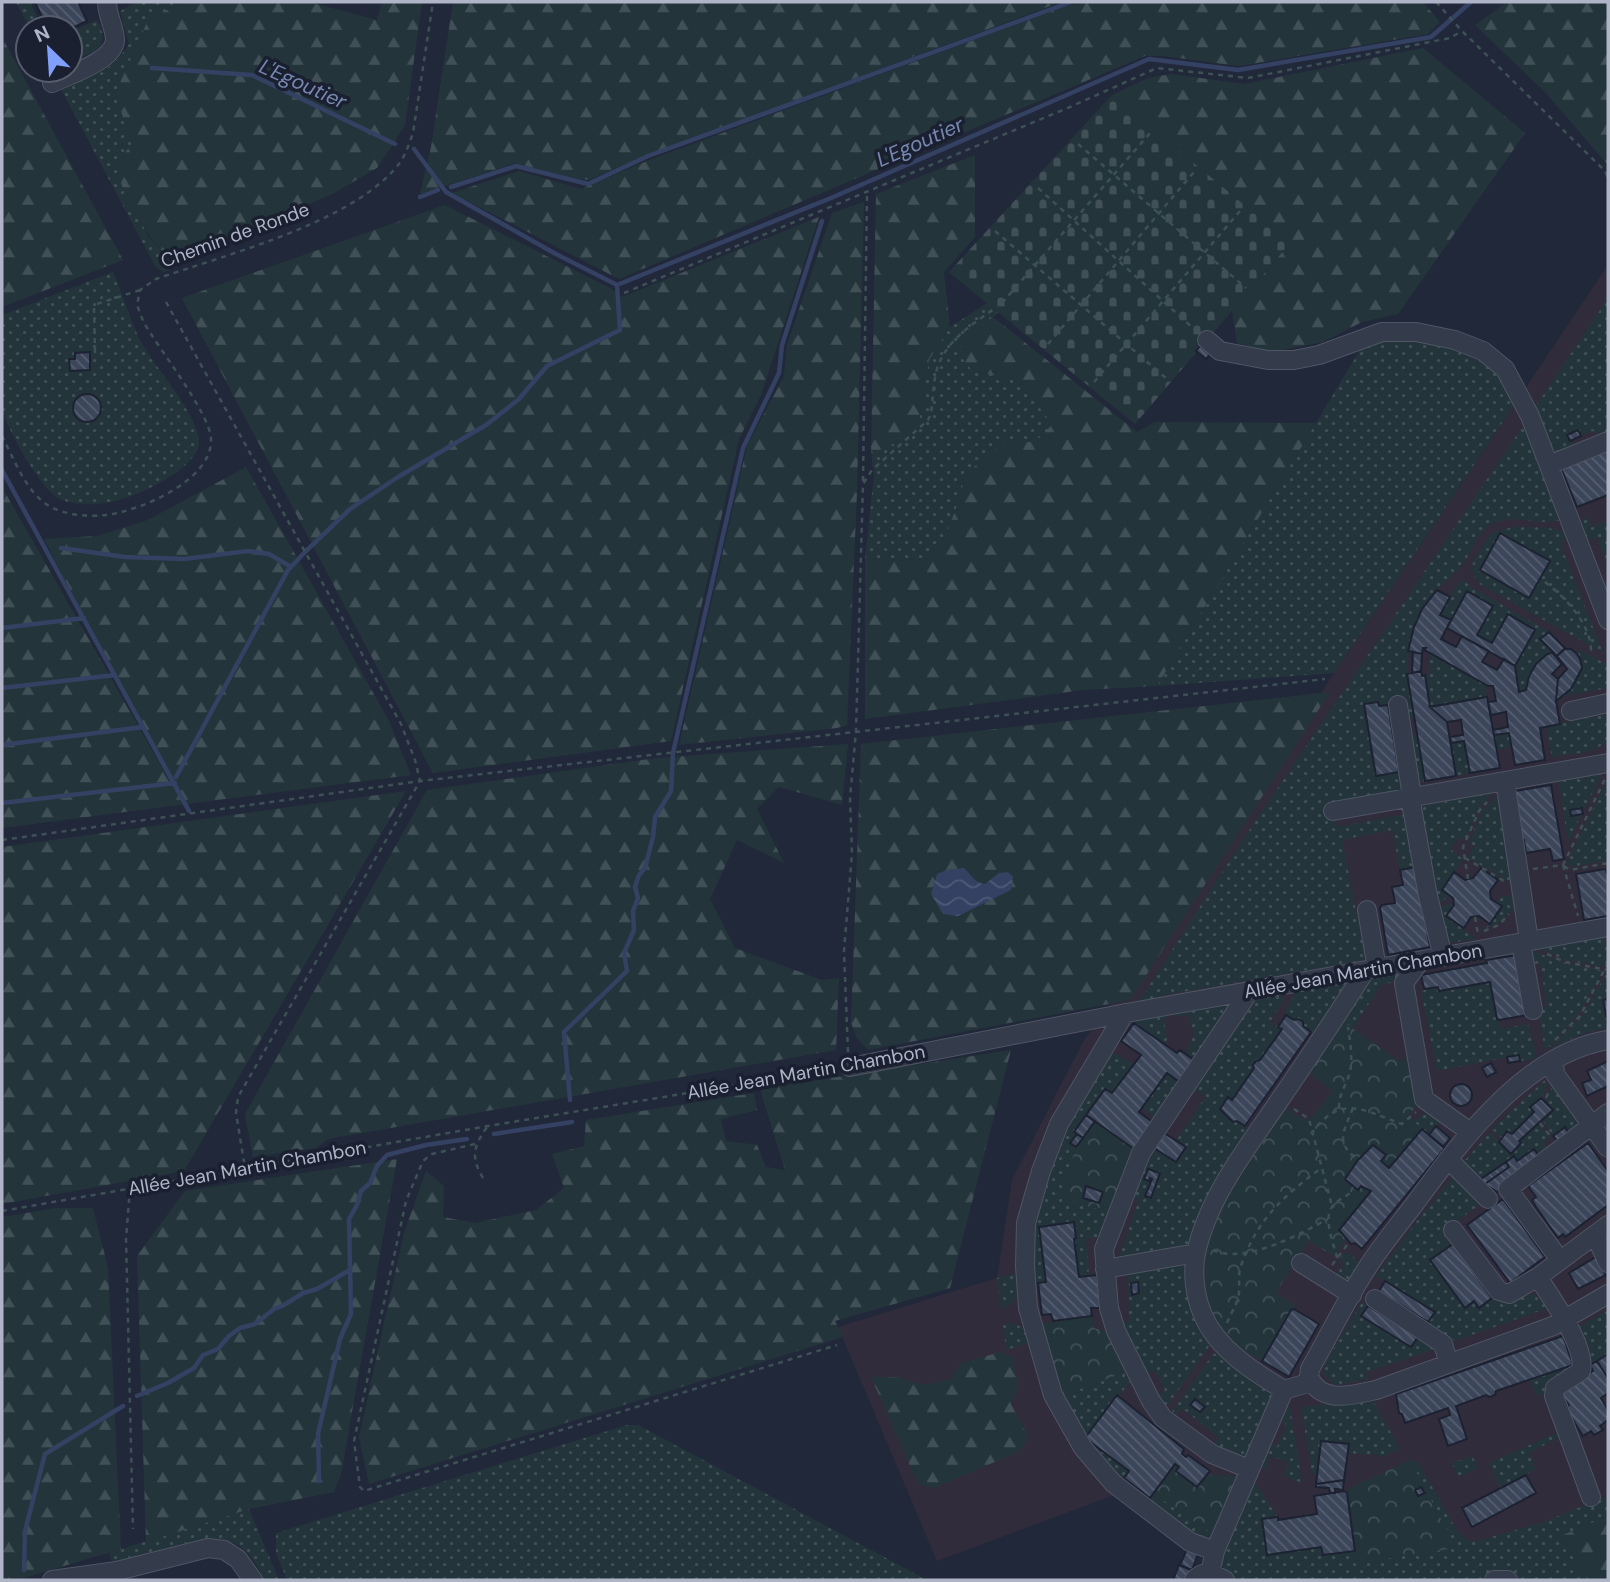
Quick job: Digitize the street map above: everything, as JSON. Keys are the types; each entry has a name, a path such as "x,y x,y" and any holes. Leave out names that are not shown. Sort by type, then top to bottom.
{"street":[{"path":"84,68 111,52 115,39 107,15 107,2"},
{"path":"1207,340 1220,351 1268,360 1294,360 1319,355 1382,332 1416,332 1455,340 1483,351 1505,369 1530,416 1608,620"},
{"path":"1549,465 1608,441"},
{"path":"1571,711 1608,703"},
{"path":"1398,705 1428,896 1443,957"},
{"path":"1334,811 1608,763"},
{"path":"1505,781 1523,898 1525,942 1534,1010"},
{"path":"1311,1382 1284,1390 1263,1378 1218,1341 1203,1316 1197,1298 1198,1248 1212,1207 1248,1146 1371,970 1367,910"},
{"name":"Allée Jean Martin Chambon","path":"850,1066 1125,1013 1608,927"},
{"path":"1420,961 1404,983 1424,1099 1470,1132"},
{"path":"1249,992 1141,1153 1104,1249 1109,1308 1115,1331 1151,1401 1163,1418 1212,1454 1249,1469"},
{"path":"1125,1013 1059,1124 1041,1171 1026,1223 1028,1308 1053,1395 1083,1448 1113,1483 1190,1542 1215,1551"},
{"path":"1608,1040 1553,1054 1530,1077 1488,1111 1448,1159 1370,1263 1310,1370 1311,1382 1326,1394 1346,1396 1376,1390 1565,1321 1608,1294"},
{"path":"1553,1054 1555,1074 1608,1148"},
{"path":"1560,1260 1508,1189 1608,1113"},
{"path":"1448,1159 1488,1199"},
{"path":"1453,1230 1503,1294 1509,1294 1538,1277 1602,1230 1608,1263"},
{"path":"1105,1269 1198,1248"},
{"path":"1301,1263 1352,1295"},
{"path":"1538,1277 1565,1321 1583,1362 1581,1371 1555,1388 1554,1396 1591,1497"},
{"path":"1375,1299 1443,1344 1449,1364"},
{"path":"1210,1578 1215,1551 1284,1390"},
{"path":"52,1580 117,1570 208,1548 224,1549 238,1559 253,1580"},
{"path":"1494,1580 1508,1580"}],"path":[{"name":"Chemin de Ronde","path":"95,353 94,309 97,304 140,290 156,279 305,226 376,188 395,169 406,153 413,133 433,2"},
{"path":"1436,2 1608,178"},
{"path":"624,293 1157,68 1248,78 1450,38 1462,31"},
{"path":"1002,303 1150,133"},
{"path":"1079,144 1246,288"},
{"path":"1048,344 1194,172"},
{"path":"1038,187 1207,340"},
{"path":"850,1066 846,1041 844,951 852,853 850,798 856,732 867,192"},
{"path":"1094,382 1240,211"},
{"path":"995,232 1167,379"},
{"path":"2,436 35,493 51,506 74,514 103,516 134,508 158,498 196,474 209,455 211,437 202,412 143,321 137,305 140,290"},
{"path":"166,302 401,724 420,781 237,1097 236,1113 245,1168"},
{"path":"863,484 872,470 928,420 941,358 966,329 994,309"},
{"path":"1545,582 1583,622 1591,652"},
{"path":"2,840 420,781 1325,679"},
{"path":"1582,932 1563,865 1608,773"},
{"path":"1468,879 1463,847 1479,811 1488,801"},
{"path":"1465,858 1523,898 1499,925 1478,934"},
{"path":"1519,871 1563,865 1570,870 1608,863"},
{"path":"1525,942 1534,949 1565,962 1607,969"},
{"path":"1553,1054 1580,1016 1608,963"},
{"path":"1339,1108 1339,1094 1345,1085 1351,1064 1347,1026"},
{"name":"Allée Jean Martin Chambon","path":"2,1211 850,1066"},
{"path":"1279,1100 1309,1119 1332,1206 1328,1219 1337,1258"},
{"path":"1311,1134 1319,1123 1339,1108 1353,1108 1402,1124 1429,1102"},
{"path":"1353,1108 1343,1131 1343,1145 1356,1158"},
{"path":"483,1178 475,1166 475,1144 488,1126"},
{"path":"475,1144 432,1154 423,1161 407,1201 354,1441 360,1487 364,1491 837,1345"},
{"path":"1218,1341 1238,1298 1240,1269 1252,1238 1265,1217 1288,1192 1321,1167"},
{"path":"130,1188 126,1239 133,1529"},
{"path":"1332,1206 1354,1190"},
{"path":"1198,1248 1219,1253 1246,1254 1300,1234 1328,1219"},
{"path":"1323,1277 1347,1245"}],"shaded area":[{"path":"1608,265 1608,1516 1458,1580 1244,1580 1229,1576 1219,1561 1117,1494 937,1561 838,1327 997,1278 1012,1180 1084,1040 1124,986"}],"green space":[{"path":"16,2 30,2 36,14 22,14"},
{"path":"137,2 187,2 149,19 115,94 132,143 118,164 147,235 165,254 170,270 164,272 155,266 61,89 73,84 84,84 84,80 100,73 122,54 129,44 120,11"},
{"path":"187,2 309,2 377,20 382,2 422,2 405,125 377,168 334,193 262,225 194,249 165,254 141,224 119,176 117,164 132,143 115,94 149,18"},
{"path":"453,2 1061,2 639,158 589,180 515,163 420,194 431,147"},
{"path":"1091,2 1423,2 1440,22 1428,34 1239,66 1145,56 619,279 452,193 519,171 581,189 652,159 1066,6"},
{"path":"1507,2 1608,2 1608,165 1546,93 1475,25"},
{"path":"97,20 103,37 98,48 84,56 84,26"},
{"path":"2,37 14,59 14,84 28,84 123,260 2,307"},
{"path":"1423,48 1525,133 1398,314 1362,322 1323,342 1270,352 1237,343 1232,311 1290,243 1112,95 1148,78 1171,74 1244,84"},
{"path":"1112,95 1290,243 1135,424 949,272"},
{"path":"975,155 975,237 944,272 950,327 929,360 919,424 880,454 871,451 876,194"},
{"path":"864,202 857,492 847,725 679,745 747,446 784,376 787,345 832,213"},
{"path":"445,205 612,289 622,297 819,217 761,395 739,439 671,741 433,773 182,298"},
{"path":"113,272 138,336 191,416 199,441 191,460 156,485 115,501 99,504 74,503 60,499 44,484 18,445 2,411 2,315"},
{"path":"1608,298 1608,437 1592,431 1574,439 1569,452 1557,457 1547,452 1531,413"},
{"path":"987,303 998,313 962,341 973,372 1014,379 1034,399 1053,425 1035,442 965,478 943,541 927,558 897,561 865,559 874,475 871,451 880,454 924,385 929,360 950,327"},
{"path":"993,317 1137,432 1155,422 1316,423 1157,686 1083,690 865,719 865,559 897,561 927,558 943,541 965,478 980,460 1006,442 1035,442 1052,425 1034,399 1014,379 973,372 962,358 961,341"},
{"path":"1391,338 1447,346 1475,355 1496,370 1514,405 1334,673 1157,686 1363,345"},
{"path":"1527,420 1564,519 1547,522 1504,520 1489,525 1476,540 1463,564 1429,599 1414,627 1408,671 1414,717 1405,719 1402,701 1379,706 1378,702 1364,704 1376,776 1399,772 1404,792 1333,811 1337,827 1407,814 1416,867 1400,870 1392,830 1342,840 1366,960 1165,995 1161,999 1138,1003 1248,832"},
{"path":"246,467 389,721 411,775 2,828 2,487 170,782 44,539 97,536 148,520"},
{"path":"1587,516 1592,527 1608,520 1608,567 1597,537 1585,541 1580,524"},
{"path":"1513,527 1552,529 1572,538 1560,543 1603,653 1481,585 1475,578 1474,559 1492,533"},
{"path":"1466,580 1468,585 1549,632 1541,639 1552,652 1534,667 1526,690 1519,692 1515,666 1535,630 1508,615 1492,643 1477,635 1492,605 1467,591 1451,620 1440,615 1457,584"},
{"path":"1580,650 1608,665 1608,688 1564,696 1581,671 1577,654"},
{"path":"1429,653 1488,686 1484,691 1487,697 1430,707 1425,676 1429,674"},
{"path":"1330,692 1130,1000 868,1050 857,1038 851,1023 861,744"},
{"path":"1608,714 1608,740 1603,745 1582,753 1552,757 1546,726"},
{"path":"1509,733 1512,747 1497,750 1494,735"},
{"path":"1417,735 1425,781 1416,783 1408,740"},
{"path":"1464,741 1470,773 1456,776 1451,743"},
{"path":"848,744 842,805 779,787 757,809 784,863 737,840 710,899 735,948 822,980 839,978 836,1050 328,1139 316,1148 253,1157 245,1114 427,790 656,758"},
{"path":"1604,770 1568,842 1558,778"},
{"path":"1608,778 1608,860 1570,867 1567,863"},
{"path":"1495,790 1478,810 1466,838 1457,839 1450,849 1463,859 1442,889 1449,895 1435,904 1418,807"},
{"path":"406,791 184,1171 2,1204 2,847"},
{"path":"1499,794 1516,886 1467,857 1474,846 1469,843 1482,811"},
{"path":"1517,894 1519,904 1499,923 1486,928 1502,907 1496,902 1501,897"},
{"path":"1454,902 1446,916 1476,939 1448,943 1435,909"},
{"path":"1605,933 1608,956 1605,967 1565,960 1538,948"},
{"path":"1531,947 1533,951 1564,963 1603,971 1578,1014 1545,1052 1538,1009 1547,1006 1540,963 1530,965"},
{"path":"1401,971 1397,981 1381,985 1353,1028 1342,1021 1369,980 1378,974"},
{"path":"1607,972 1608,1028 1569,1040 1556,1047 1554,1055 1549,1055 1554,1045 1582,1016"},
{"path":"1342,981 1346,986 1321,1029 1311,1032 1298,1019 1294,1020 1286,1015 1285,1010 1299,988"},
{"path":"1490,982 1501,1029 1528,1024 1537,1058 1520,1061 1518,1055 1437,1071 1421,991 1438,987 1439,991"},
{"path":"1282,992 1284,999 1270,1022 1282,1029 1260,1060 1253,1065 1254,1068 1232,1100 1228,1097 1228,1119 1237,1121 1250,1130 1192,1242 1187,1248 1118,1259 1138,1202 1134,1193 1154,1148 1176,1162 1186,1147 1176,1141 1205,1097 1189,1087 1255,997"},
{"path":"1225,1001 1230,1006 1194,1060 1186,1054 1194,1033 1188,1015 1177,1017 1175,1009"},
{"path":"1166,1011 1168,1018 1164,1019 1167,1040 1164,1044 1134,1023 1138,1017"},
{"path":"1342,1021 1402,1063 1409,1052 1420,1102 1408,1116 1422,1129 1389,1168 1381,1161 1385,1155 1358,1160 1345,1179 1371,1191 1339,1230 1346,1236 1346,1240 1334,1256 1308,1241 1276,1293 1295,1305 1262,1361 1227,1337 1211,1308 1205,1281 1206,1254 1212,1227 1222,1200 1236,1175 1281,1105 1305,1120 1313,1117 1332,1091 1306,1070"},
{"path":"1011,1050 950,1288 835,1321 843,1337 369,1484 359,1437 404,1233 426,1171 444,1186 443,1217 475,1223 536,1210 564,1188 552,1154 584,1146 586,1120 754,1093 757,1110 721,1119 726,1141 757,1145 766,1167 785,1170 760,1089"},
{"path":"1110,1051 1133,1064 1112,1093 1105,1089 1074,1132 1077,1134 1070,1143 1076,1147 1060,1196 1112,1214 1103,1237 1086,1238 1089,1276 1079,1277 1074,1223 1039,1227 1046,1282 1032,1282 1031,1225 1067,1122"},
{"path":"1167,1073 1178,1081 1155,1117 1142,1108"},
{"path":"1545,1080 1548,1084 1541,1098 1530,1107 1534,1112 1512,1134 1507,1131 1502,1139 1492,1129"},
{"path":"1552,1087 1580,1123 1581,1128 1572,1137 1565,1127 1553,1136 1543,1121 1553,1110 1546,1103"},
{"path":"1430,1110 1442,1120 1429,1135 1413,1121"},
{"path":"1095,1121 1137,1148 1112,1214 1060,1197 1076,1147"},
{"path":"1538,1123 1549,1138 1543,1142 1551,1152 1541,1159 1534,1149 1517,1161 1514,1157 1485,1184 1497,1192 1487,1190 1460,1166 1490,1132 1510,1154"},
{"path":"397,1159 341,1474 334,1492 249,1509 146,1542 137,1256 185,1191"},
{"path":"1457,1173 1483,1202 1442,1232 1451,1245 1431,1261 1465,1307 1474,1301 1479,1307 1492,1298 1487,1291 1491,1288 1512,1297 1534,1294 1548,1308 1455,1341 1427,1325 1435,1311 1376,1276"},
{"path":"56,1208 93,1208 108,1268 121,1549 17,1580 2,1580 2,1217"},
{"path":"1346,1251 1360,1262 1351,1282 1343,1283 1335,1278 1344,1263 1339,1260"},
{"path":"1181,1262 1189,1268 1202,1329 1210,1345 1168,1405 1161,1403 1156,1395 1165,1390 1155,1371 1145,1375 1120,1323 1129,1321 1128,1269"},
{"path":"1020,1272 1018,1295 1012,1303 1001,1309 997,1278"},
{"path":"1362,1302 1368,1306 1362,1316 1410,1347 1419,1334 1435,1349 1366,1372 1368,1379 1335,1385 1324,1375 1325,1360"},
{"path":"1608,1310 1608,1354 1590,1365 1577,1328"},
{"path":"1092,1316 1094,1328 1112,1334 1128,1371 1061,1396 1038,1325"},
{"path":"1014,1323 1026,1330 1032,1342 1006,1350 1003,1325"},
{"path":"1000,1352 1013,1358 1018,1386 1011,1404 1029,1438 1018,1452 934,1488 918,1484 871,1377 897,1377 924,1385 952,1379 959,1364"},
{"path":"1221,1353 1271,1389 1273,1396 1245,1460 1212,1447 1218,1437 1182,1408 1174,1416 1171,1413 1213,1354"},
{"path":"1573,1365 1547,1394 1536,1395 1530,1380"},
{"path":"1129,1371 1130,1382 1085,1438 1129,1471 1124,1479 1149,1498 1153,1493 1214,1535 1207,1539 1202,1540 1122,1481 1083,1440 1061,1396"},
{"path":"1372,1399 1400,1449 1385,1456 1348,1453 1348,1444 1322,1441 1317,1476 1312,1473 1301,1407"},
{"path":"1282,1406 1290,1407 1302,1483 1284,1476 1288,1462 1270,1456 1266,1470 1256,1464 1267,1437 1277,1447 1286,1425 1278,1414"},
{"path":"627,1425 638,1425 927,1580 287,1580 276,1553 276,1533"},
{"path":"1557,1433 1559,1438 1529,1453 1536,1469 1500,1488 1489,1463"},
{"path":"1473,1456 1477,1469 1458,1477 1452,1463"},
{"path":"1410,1460 1418,1462 1457,1531 1468,1540 1477,1541 1543,1522 1608,1496 1608,1516 1563,1536 1585,1580 1515,1580 1492,1577 1483,1580 1244,1580 1229,1576 1219,1561 1249,1484 1256,1484 1278,1517 1262,1519 1267,1554 1321,1547 1323,1555 1355,1551 1358,1563 1456,1548"},
{"path":"1410,1460 1456,1548 1357,1563 1347,1493 1344,1491"},
{"path":"1175,1465 1179,1467 1176,1471 1197,1487 1207,1475 1236,1476 1214,1535 1153,1493"},
{"path":"249,1509 279,1580 264,1580 247,1552 237,1545 214,1539 186,1543 112,1562 109,1553"},
{"path":"1608,1516 1608,1580 1585,1580 1563,1535"}],"water":[{"path":"964,868 976,880 985,884 999,873 1008,872 1013,877 1011,890 958,916 943,914 931,894 937,874"}],"building":[{"path":"35,2 78,2 84,14 41,14"},
{"path":"1200,346 1210,354 1206,359 1196,351"},
{"path":"90,352 90,370 70,371 69,359 75,359 75,353"},
{"path":"87,394 97,398 101,408 97,418 87,422 77,418 73,408 77,398"},
{"path":"1578,430 1581,436 1570,441 1567,435"},
{"path":"1606,450 1608,495 1577,507 1561,468"},
{"path":"1500,533 1550,561 1529,598 1480,570"},
{"path":"1437,590 1450,597 1440,615 1451,620 1441,639 1456,647 1462,636 1489,651 1482,662 1497,670 1504,659 1515,666 1519,692 1526,690 1529,676 1536,664 1546,655 1552,652 1562,664 1552,674 1558,679 1556,701 1560,724 1540,728 1545,760 1515,765 1509,733 1494,735 1493,730 1508,727 1506,712 1491,715 1488,702 1496,701 1493,686 1488,686 1425,650 1426,648 1423,648 1422,654 1408,651 1422,609"},
{"path":"1467,591 1493,606 1477,635 1492,643 1508,614 1535,630 1515,666 1447,628"},
{"path":"1549,632 1565,648 1557,656 1540,639"},
{"path":"1565,649 1571,649 1577,654 1582,668 1571,689 1556,701 1558,679 1567,669 1557,656"},
{"path":"1413,652 1422,654 1421,671 1412,673"},
{"path":"1421,671 1422,676 1425,675 1430,707 1447,722 1456,776 1425,781 1407,674"},
{"path":"1487,697 1500,768 1470,773 1464,741 1451,743 1450,737 1463,735 1461,720 1447,722 1430,707"},
{"path":"1378,702 1379,706 1388,705 1399,772 1376,776 1364,704"},
{"path":"1551,785 1564,859 1553,861 1550,849 1526,853 1524,840 1520,841 1509,792"},
{"path":"1582,808 1583,814 1571,816 1570,810"},
{"path":"1416,867 1430,947 1388,955 1380,908 1382,905 1395,903 1392,887 1403,885 1400,870"},
{"path":"1481,868 1498,880 1490,891 1491,899 1502,906 1490,924 1479,916 1471,917 1464,928 1446,916 1454,905 1453,898 1442,890 1454,872 1465,880 1473,878"},
{"path":"1605,869 1608,875 1608,916 1584,920 1576,874"},
{"path":"1518,955 1528,1015 1497,1019 1490,982 1439,991 1438,987 1424,989 1421,975"},
{"path":"1608,999 1608,1025 1603,1000"},
{"path":"1286,1015 1303,1022 1303,1026 1311,1032 1245,1126 1237,1121 1233,1122 1220,1109 1228,1097 1232,1100 1254,1068 1253,1065 1260,1060 1282,1029 1278,1027"},
{"path":"1134,1023 1177,1053 1180,1050 1194,1060 1178,1081 1167,1073 1139,1112 1154,1123 1134,1149 1086,1115 1105,1089 1112,1093 1141,1055 1121,1041"},
{"path":"1519,1055 1520,1061 1508,1063 1507,1057"},
{"path":"1608,1061 1608,1086 1587,1096 1582,1083 1591,1080 1587,1071"},
{"path":"1491,1063 1496,1072 1487,1077 1482,1068"},
{"path":"1461,1084 1469,1087 1472,1095 1469,1103 1461,1106 1453,1103 1450,1095 1453,1087"},
{"path":"1541,1098 1553,1110 1519,1141 1521,1143 1511,1154 1499,1142 1507,1131 1512,1134 1534,1112 1530,1107"},
{"path":"1086,1115 1095,1121 1083,1138 1074,1132"},
{"path":"1436,1126 1450,1138 1443,1147 1429,1135"},
{"path":"1565,1127 1568,1132 1557,1141 1553,1136"},
{"path":"1422,1129 1445,1148 1362,1249 1355,1243 1351,1244 1339,1230 1371,1191 1361,1186 1358,1190 1345,1179 1373,1145 1386,1155 1381,1161 1389,1168"},
{"path":"1164,1133 1186,1147 1176,1162 1154,1148"},
{"path":"1077,1134 1083,1138 1076,1147 1070,1143"},
{"path":"1588,1143 1608,1171 1608,1205 1565,1237 1563,1234 1558,1238 1536,1207 1532,1200 1536,1197 1528,1186"},
{"path":"1534,1149 1541,1159 1497,1192 1485,1184 1509,1167 1506,1162 1514,1156 1517,1161"},
{"path":"1506,1162 1509,1167 1485,1184 1481,1179"},
{"path":"1148,1169 1160,1173 1151,1198 1145,1196 1152,1179 1144,1179"},
{"path":"1086,1186 1103,1192 1099,1203 1083,1198"},
{"path":"1503,1199 1545,1257 1510,1283 1467,1225"},
{"path":"1074,1222 1079,1277 1097,1275 1101,1305 1099,1308 1091,1308 1092,1316 1053,1321 1051,1314 1042,1315 1038,1283 1046,1282 1039,1227"},
{"path":"1453,1244 1492,1298 1479,1308 1474,1301 1465,1308 1430,1260"},
{"path":"1596,1257 1606,1275 1578,1289 1569,1273"},
{"path":"1385,1281 1435,1312 1428,1322 1379,1291"},
{"path":"1138,1282 1139,1293 1132,1295 1131,1283"},
{"path":"1368,1306 1418,1337 1411,1347 1361,1316"},
{"path":"1294,1309 1319,1324 1289,1377 1262,1361"},
{"path":"1563,1336 1573,1365 1496,1391 1495,1395 1490,1397 1486,1395 1456,1406 1467,1439 1448,1446 1439,1419 1450,1415 1448,1408 1405,1423 1399,1413 1396,1394"},
{"path":"1608,1354 1608,1378 1597,1361"},
{"path":"1597,1361 1608,1378 1608,1393 1601,1398 1608,1410 1608,1420 1600,1426 1603,1430 1594,1435 1591,1431 1583,1436 1565,1407 1569,1405 1560,1392 1593,1371 1590,1365"},
{"path":"1117,1395 1184,1449 1182,1454 1186,1457 1188,1455 1210,1471 1197,1487 1176,1471 1179,1467 1175,1464 1150,1498 1124,1478 1129,1471 1085,1438"},
{"path":"1195,1399 1205,1407 1200,1412 1190,1405"},
{"path":"1321,1441 1349,1444 1344,1480 1316,1484"},
{"path":"1526,1475 1536,1493 1472,1527 1462,1508"},
{"path":"1344,1480 1343,1490 1335,1489 1335,1493 1330,1493 1329,1488 1316,1487 1316,1484"},
{"path":"1421,1487 1425,1493 1418,1496 1415,1490"},
{"path":"1344,1491 1347,1493 1355,1551 1323,1555 1321,1547 1267,1555 1262,1519 1278,1517 1278,1520 1317,1514 1314,1496"},
{"path":"1187,1549 1198,1554 1192,1570 1180,1565"},
{"path":"1179,1565 1191,1570 1187,1580 1173,1580"}],"waterway":[{"path":"451,187 516,166 588,184 648,156 1071,2"},
{"name":"L'Egoutier","path":"414,149 446,192 617,285 831,198 1149,59 1238,70 1431,37 1471,2"},
{"name":"L'Egoutier","path":"152,68 252,75 395,144"},
{"path":"420,197 438,190"},
{"path":"570,1100 564,1032 627,971 624,953 634,930 633,911 638,898 635,887 645,868 655,817 671,791 673,753 743,448 779,373 782,345 822,221"},
{"path":"176,777 288,570 350,509 486,425 519,399 547,366 620,330 617,285"},
{"path":"2,470 189,811"},
{"path":"61,548 125,557 184,559 248,551 269,554 291,567"},
{"path":"2,628 84,618"},
{"path":"2,688 115,675"},
{"path":"2,745 143,727"},
{"path":"2,803 175,783"},
{"path":"494,1134 572,1122"},
{"path":"319,1481 318,1434 340,1339 351,1314 349,1219 361,1191 370,1183 377,1166 387,1155 426,1145 467,1139"},
{"path":"137,1396 194,1368 203,1355 218,1349 240,1328 255,1324 274,1309 348,1271"},
{"path":"24,1570 25,1531 45,1454 123,1406"}]}
